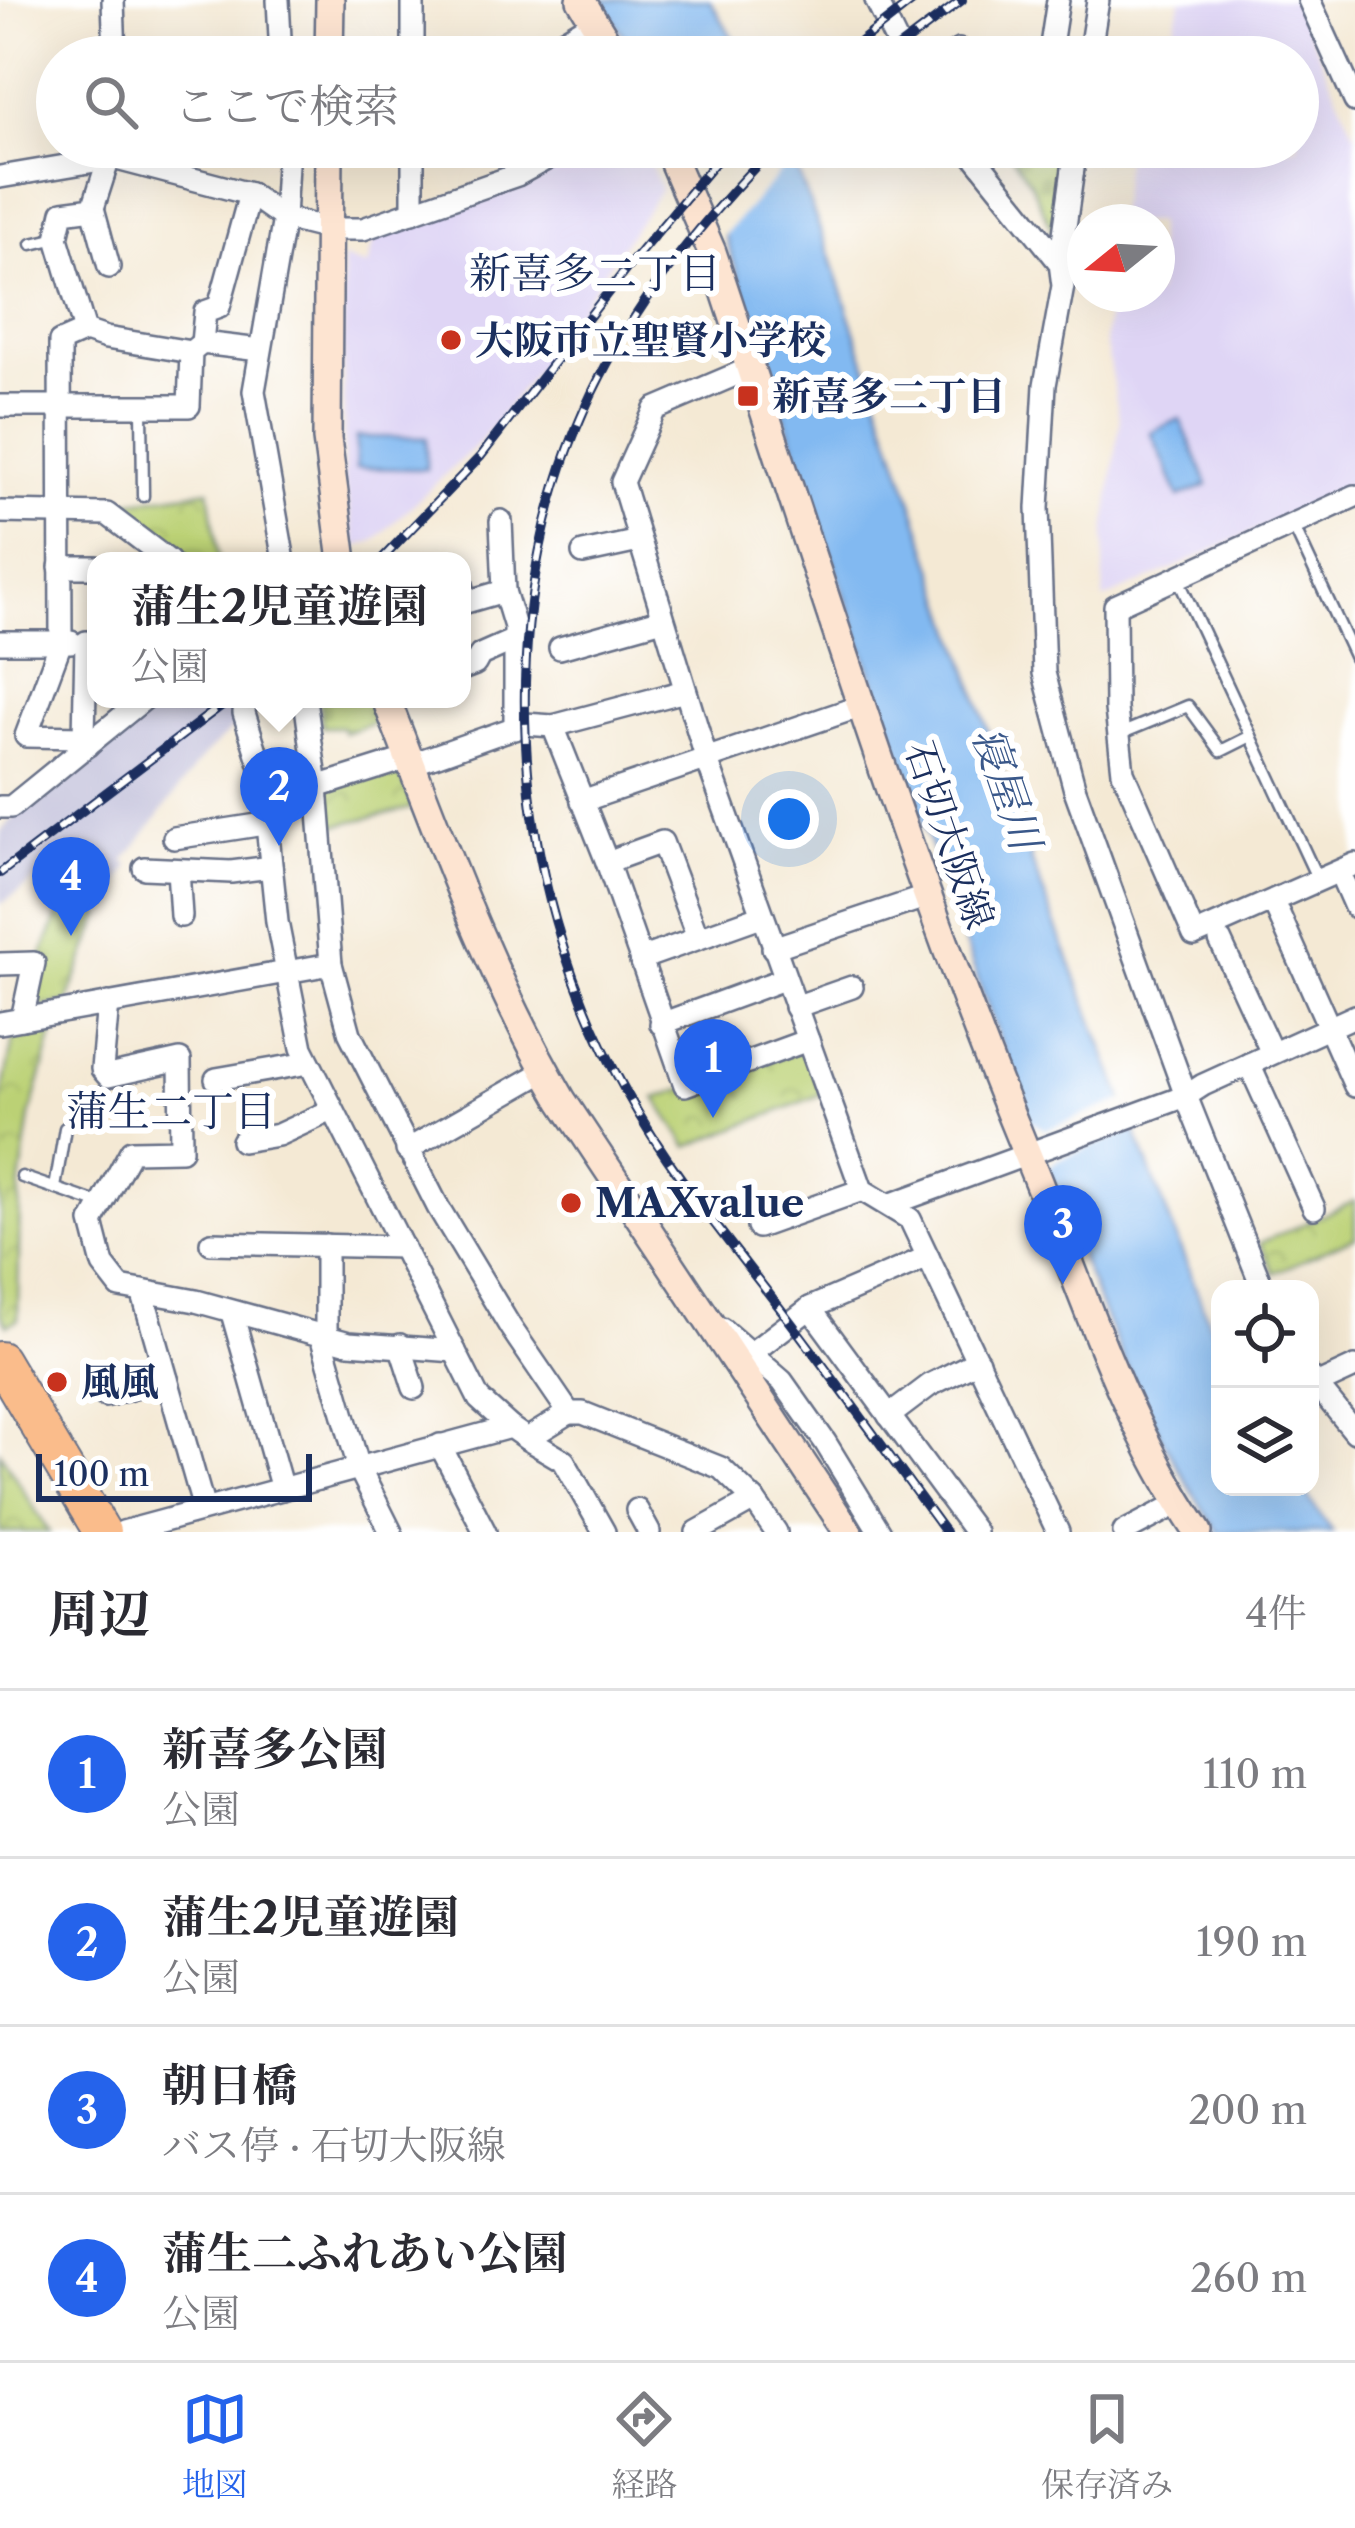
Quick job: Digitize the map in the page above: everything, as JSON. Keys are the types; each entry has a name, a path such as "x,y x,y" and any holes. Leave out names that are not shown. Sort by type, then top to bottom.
{"highway":[{"path":"0,1360 102,1532"},
{"path":"0,1402 76,1532"}],"main road":[{"path":"329,36 330,0"},
{"path":"329,168 327,439 342,552"},
{"name":"石切大阪線","path":"677,168 712,252 928,896 1033,1151 1106,1361 1198,1532"},
{"path":"389,708 492,967 544,1070 848,1531"}],"street":[{"path":"113,0 114,36"},
{"path":"278,0 280,36"},
{"path":"413,0 413,36"},
{"path":"876,0 894,36"},
{"path":"1052,36 1058,0"},
{"path":"1309,0 1355,101"},
{"path":"1090,36 1092,1"},
{"path":"560,36 588,11"},
{"path":"0,177 47,168"},
{"path":"109,267 93,208 110,168"},
{"path":"160,168 250,194 284,218 328,229 364,229 530,168"},
{"path":"282,552 254,391 284,218 288,168"},
{"path":"413,168 413,212"},
{"path":"984,168 1060,262"},
{"path":"1073,168 1060,262 1063,286 1045,386 1038,508 1044,673 1076,790 1186,1096 1259,1280"},
{"path":"0,406 189,406 205,312 219,307 250,194"},
{"path":"85,331 57,238 63,212 93,208"},
{"path":"86,741 26,736 61,642 60,342 85,331 106,338 196,348 260,350"},
{"path":"751,368 656,410 622,482 706,758 862,1190 910,1220 1058,1532"},
{"path":"1355,496 1115,606 1124,772 1194,935 1318,880 1349,873 1355,907"},
{"path":"0,512 107,514 157,552"},
{"path":"501,521 504,591 515,627 515,729"},
{"path":"583,554 639,541"},
{"path":"60,567 87,567"},
{"path":"471,595 504,591"},
{"path":"560,648 663,619"},
{"path":"471,666 480,656 514,640"},
{"path":"0,642 87,642"},
{"path":"317,787 525,724 553,726 685,692"},
{"path":"581,801 863,705"},
{"path":"86,741 88,708"},
{"path":"0,807 11,807 132,708"},
{"path":"244,708 261,767 277,922 302,1048 479,1399 518,1433 563,1462 604,1532"},
{"path":"306,708 332,964 350,1034 407,1150 511,1328 568,1413"},
{"path":"553,726 608,862 685,1085 808,1040"},
{"path":"174,838 264,824"},
{"path":"608,862 662,842 698,938"},
{"path":"144,868 231,872 272,867"},
{"path":"178,870 181,916"},
{"path":"773,948 928,896"},
{"path":"1278,912 1355,1086"},
{"path":"640,959 760,916"},
{"path":"1220,940 1272,1053"},
{"path":"0,964 34,963 11,1021"},
{"path":"11,1021 332,964"},
{"path":"662,1024 784,979"},
{"path":"794,1007 852,986"},
{"path":"108,1003 102,1069 108,1076 180,1060 182,1150 130,1151 92,1222 104,1265 120,1287 349,1343 455,1351"},
{"path":"889,1204 1186,1096 1355,1016"},
{"path":"215,1079 309,1063"},
{"path":"1249,1064 1314,1208"},
{"path":"407,1150 544,1070"},
{"path":"242,1141 278,1135 332,1110"},
{"path":"758,1227 862,1190"},
{"path":"211,1243 404,1247"},
{"path":"326,1245 324,1337 359,1468 391,1532"},
{"path":"758,1348 810,1309 928,1257"},
{"path":"142,1292 204,1509"},
{"path":"810,1309 974,1532"},
{"path":"232,1312 282,1489"},
{"path":"707,1317 782,1381 880,1532"},
{"path":"400,1345 414,1388"},
{"path":"889,1416 930,1385 978,1361"},
{"path":"1319,1379 1355,1367"},
{"path":"105,1396 167,1379"},
{"path":"1319,1388 1355,1432"},
{"path":"123,1532 440,1445 518,1433 568,1413 583,1413 708,1461 728,1473 754,1500 776,1532"},
{"path":"440,1445 485,1532"},
{"path":"697,1532 754,1500"},
{"path":"1124,1532 1179,1503"},
{"path":"637,1510 649,1532"}],"lane":[{"path":"32,244 57,238"},
{"path":"142,408 143,496"},
{"path":"1293,524 1355,658"},
{"path":"1177,576 1318,880"},
{"path":"1120,734 1188,706 1221,751 1252,736"},
{"path":"55,1188 65,1128"},
{"path":"22,1177 103,1205"}],"shaded area":[{"path":"1181,0 1294,0 1310,36 1172,36"},
{"path":"1319,55 1355,135 1355,486 1103,600 1105,533 1120,422 1105,341 1108,312 1175,312 1175,204 1119,204 1124,168 1319,168"},
{"name":"大阪市立聖賢小学校","path":"553,168 652,168 661,189 545,359 481,441 374,541 356,547 344,479 343,258 367,267 375,235 523,185"},
{"path":"145,708 244,708 241,720 202,758 124,862 130,865 101,914 65,900 41,876 0,905 0,833 13,817"}],"green space":[{"path":"1020,168 1069,168 1056,238"},
{"path":"209,490 218,552 171,552 112,504"},
{"path":"320,708 373,708 378,722 344,733 342,727 322,727"},
{"path":"398,767 413,808 332,826 327,788"},
{"path":"274,768 292,908 283,910 264,769"},
{"path":"65,900 101,914 67,1003 32,1007 41,957"},
{"path":"58,1017 30,1116 20,1183 18,1319 7,1325 0,1313 0,1103 16,1026"},
{"path":"797,1051 806,1055 822,1094 688,1147 656,1098"},
{"path":"1355,1201 1355,1237 1274,1273 1260,1243"},
{"path":"0,1452 49,1532 0,1532"}],"water":[{"path":"602,0 710,0 731,36 623,36"},
{"name":"寝屋川","path":"696,168 796,168 830,256 1035,871 1211,1328 1211,1496 1307,1496 1333,1532 1218,1532 1152,1419 1073,1237 861,643 724,233"},
{"path":"1180,419 1208,485 1179,497 1151,432"},
{"path":"356,437 426,438 426,469 356,468"}],"pier":[{"path":"694,168 784,168 720,240"},
{"path":"1125,1100 1137,1129 1057,1160 1046,1170 1028,1120 1046,1130"}],"railway":[{"path":"868,36 914,0"},
{"path":"914,36 962,0"},
{"path":"389,552 481,456 710,168"},
{"path":"755,168 701,227 636,314 600,377 564,462 540,551 527,643 526,737 535,830 555,921 586,1009 626,1092 703,1209 945,1532"},
{"path":"0,873 218,708"}],"place":[{"name":"大阪市立聖賢小学校","path":"451,340"},
{"name":"新喜多二丁目","path":"748,396"},
{"name":"蒲生2児童遊園","path":"279,846"},
{"name":"蒲生二ふれあい公園","path":"71,936"},
{"name":"新喜多公園","path":"713,1118"},
{"name":"MAXvalue","path":"571,1203"},
{"name":"朝日橋","path":"1063,1284"},
{"name":"風風","path":"57,1382"}],"district":[{"name":"新喜多二丁目","path":"595,273"},
{"name":"蒲生二丁目","path":"171,1111"}]}
